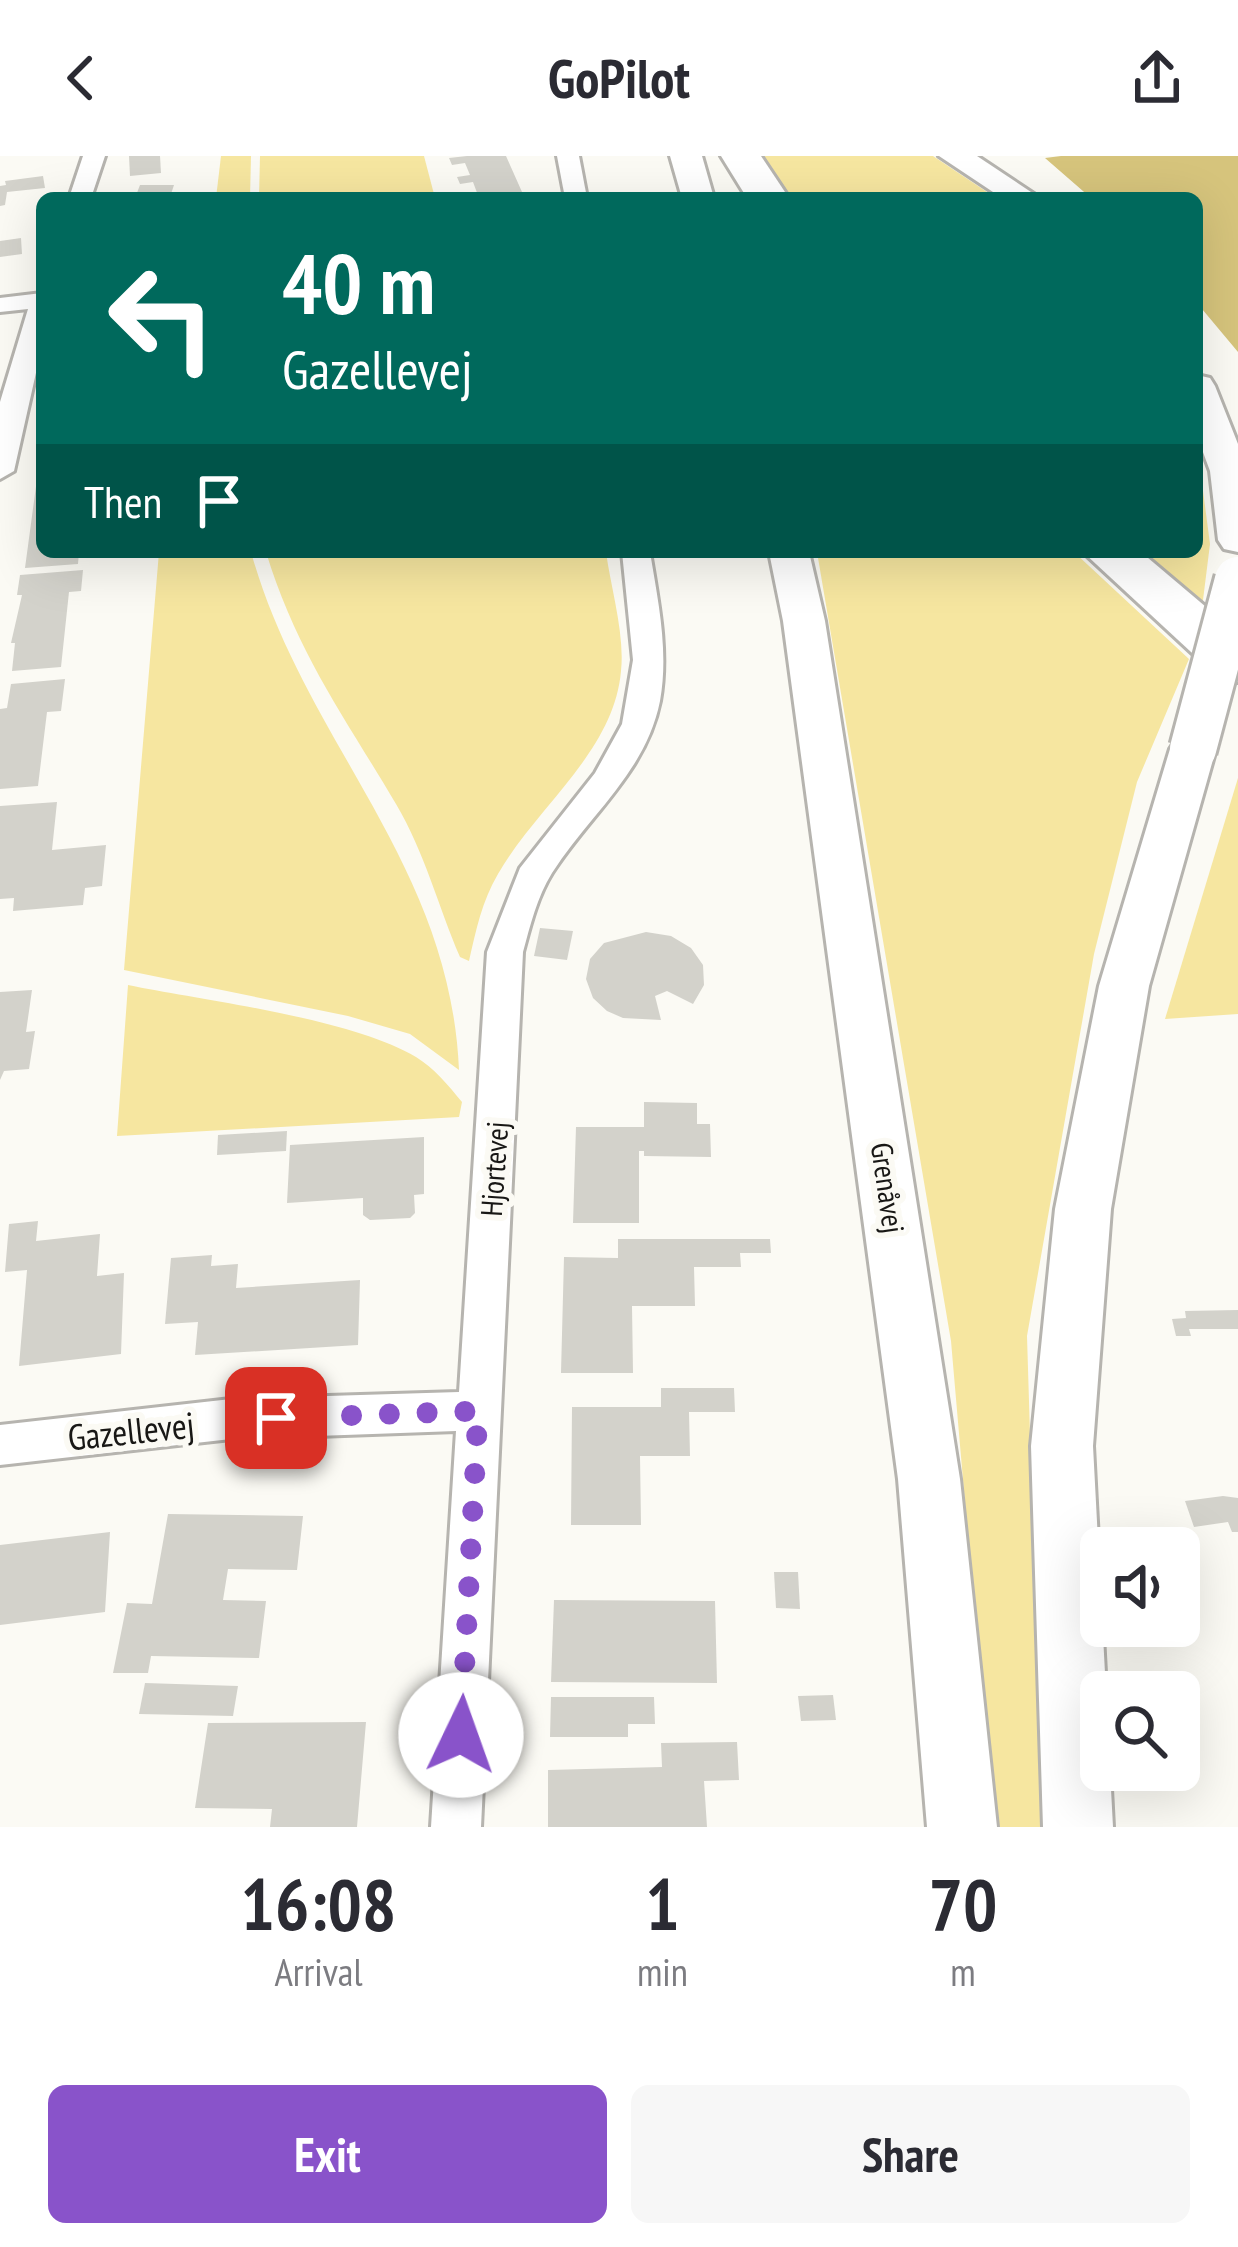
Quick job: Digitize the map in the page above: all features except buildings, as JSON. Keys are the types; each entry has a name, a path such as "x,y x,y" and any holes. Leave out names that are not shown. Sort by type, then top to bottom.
{"highway":[{"path":"741,156 764,192"},
{"path":"1115,558 1238,664"}],"street":[{"path":"82,192 94,156"},
{"path":"568,156 575,192"},
{"path":"686,156 696,192"},
{"path":"956,156 1014,192"},
{"path":"0,305 36,302"},
{"path":"0,472 12,406 36,322"},
{"path":"1203,402 1229,471 1238,540"},
{"name":"Hjortevej","path":"456,1827 505,952 520,902 537,868 614,769 638,728 650,643 637,558"},
{"name":"Grenåvej","path":"790,558 805,621 929,1479 962,1827"},
{"path":"1078,1827 1062,1446 1083,1209 1124,986 1238,580"},
{"name":"Gazellevej","path":"0,1445 231,1419 478,1411"}],"shaded area":[{"path":"221,156 251,156 250,192 217,192"},
{"path":"260,156 424,156 433,192 259,192"},
{"path":"760,156 933,156 987,192 786,192"},
{"path":"1238,156 1238,352 1203,310 1203,192 1084,192 1045,158"},
{"path":"1203,491 1210,544 1202,608 1148,558 1203,558"},
{"path":"158,558 253,558 305,684 403,864 430,928 450,996 459,1070 410,1034 348,1016 124,970"},
{"path":"268,558 607,558 621,642 615,700 589,753 498,874 469,961 460,957 406,823 307,653"},
{"path":"818,558 1080,558 1189,659 1137,782 1094,954 1027,1336 1042,1827 993,1827 951,1341"},
{"path":"1238,778 1238,1014 1165,1019"},
{"path":"128,985 317,1021 388,1043 416,1057 440,1077 462,1102 459,1117 117,1136"}],"route":[{"path":"276,1418 478,1411 461,1735"}]}
